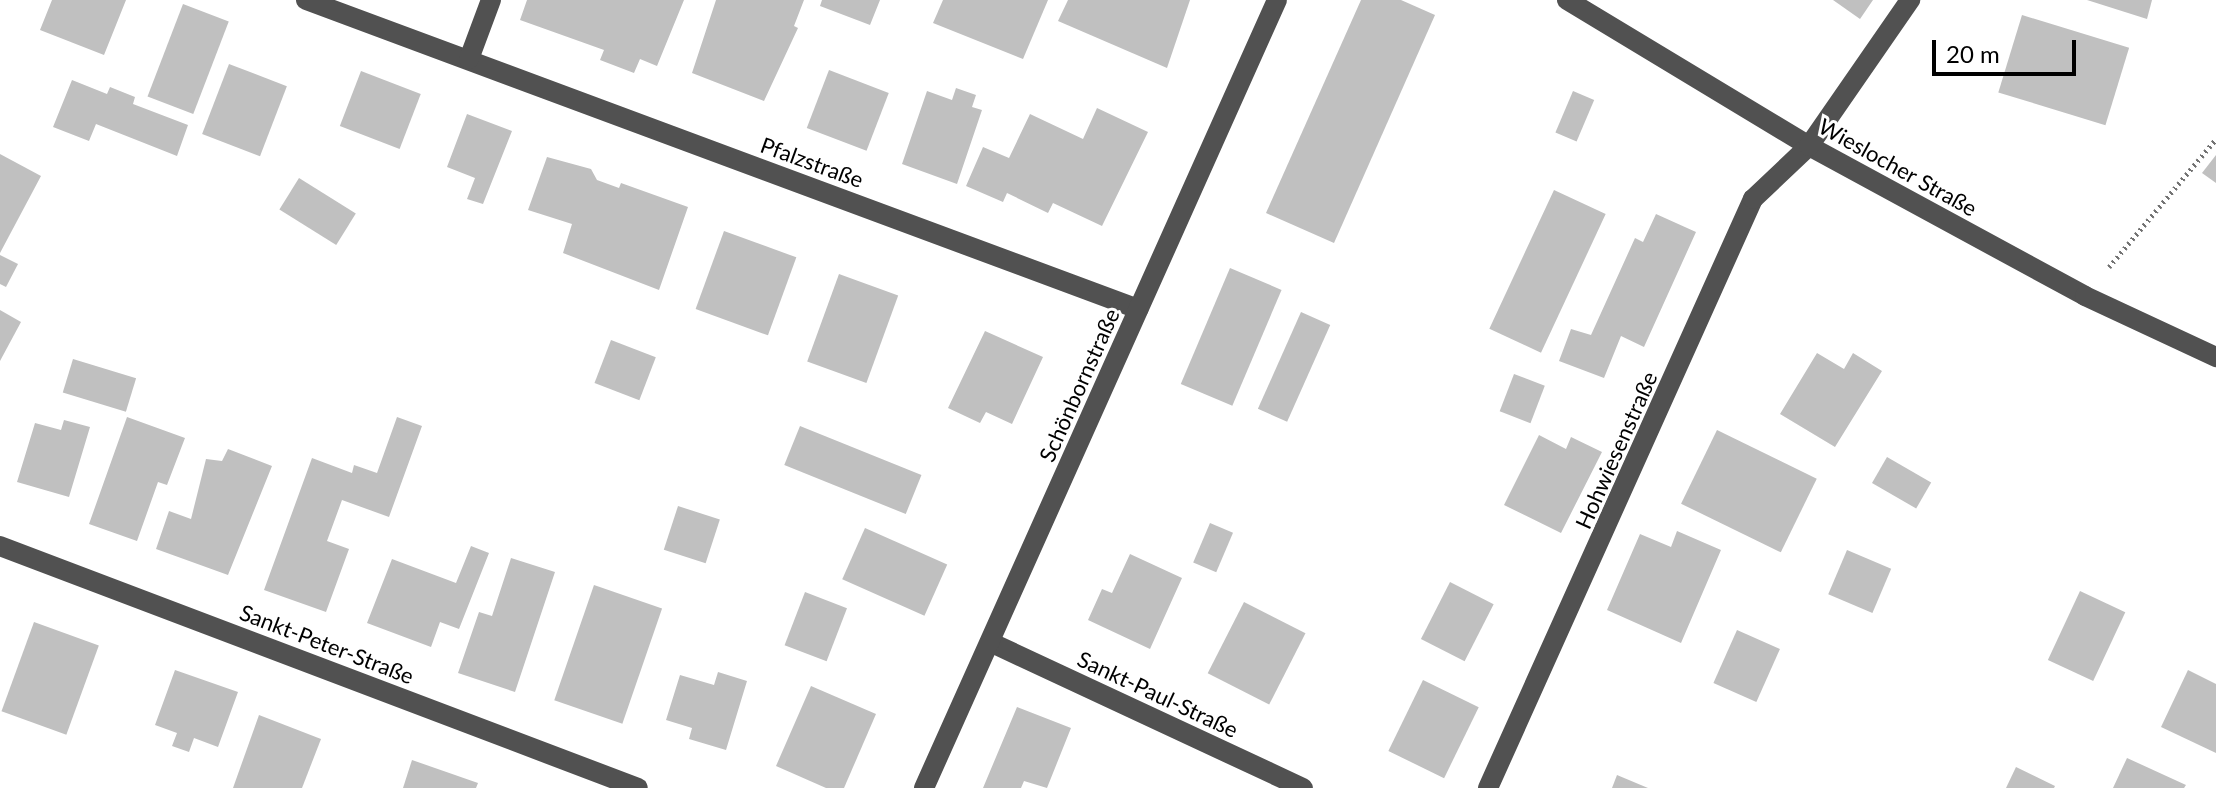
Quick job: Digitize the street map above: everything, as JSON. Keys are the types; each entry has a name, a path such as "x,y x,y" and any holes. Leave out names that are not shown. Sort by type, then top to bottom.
{"street":[{"name":"Pfalzstraße","path":"306,0 1138,309"},
{"path":"469,59 491,0"},
{"name":"Schönbornstraße","path":"924,788 992,643 1277,0"},
{"name":"Wieslocher Straße","path":"1567,0 1809,146 2085,296 2216,357"},
{"name":"Hohwiesenstraße","path":"1488,788 1753,199 1809,146 1910,0"},
{"name":"Sankt-Peter-Straße","path":"0,546 638,788"},
{"name":"Sankt-Paul-Straße","path":"992,643 1303,788"}],"path":[{"path":"2085,296 2216,139"}],"building":[{"path":"52,0 126,0 104,55 40,30"},
{"path":"527,0 684,0 657,66 640,59 634,73 600,60 604,50 520,20"},
{"path":"716,0 804,0 794,26 798,28 764,101 692,73"},
{"path":"822,0 880,0 870,25 820,6"},
{"path":"943,0 1048,0 1023,59 933,23"},
{"path":"1068,0 1190,0 1167,68 1058,21"},
{"path":"1361,0 1401,0 1435,15 1334,243 1266,213"},
{"path":"1833,0 1873,0 1860,19"},
{"path":"2087,0 2152,0 2147,19"},
{"path":"183,4 229,22 193,114 148,96"},
{"path":"2022,15 2129,48 2105,125 1998,92"},
{"path":"229,64 287,86 260,156 202,134"},
{"path":"829,70 889,93 867,151 807,128"},
{"path":"361,71 421,94 400,149 340,126"},
{"path":"72,80 107,94 110,87 135,97 133,104 188,125 177,156 96,124 89,141 53,127"},
{"path":"956,88 976,95 972,107 982,110 957,184 902,164 927,91 952,100"},
{"path":"1573,91 1594,100 1577,141 1555,132"},
{"path":"1097,108 1148,132 1102,226 1053,203 1048,213 1007,193 1003,202 966,186 983,147 1009,158 1030,114 1083,139"},
{"path":"467,114 512,131 483,204 467,199 475,178 447,167"},
{"path":"0,154 41,176 0,253"},
{"path":"2216,155 2216,183 2202,173"},
{"path":"547,157 591,169 597,180 619,188 621,183 688,207 659,290 563,253 572,224 528,210"},
{"path":"299,178 356,214 336,245 279,209"},
{"path":"1554,190 1606,214 1541,353 1489,329"},
{"path":"1656,214 1696,232 1644,347 1621,336 1604,378 1559,361 1571,329 1591,335 1635,238 1643,242"},
{"path":"724,231 796,257 768,335 696,309"},
{"path":"0,255 18,264 6,287 0,284"},
{"path":"1230,268 1282,290 1232,406 1181,384"},
{"path":"839,274 898,296 866,383 807,361"},
{"path":"0,310 21,322 0,361"},
{"path":"1301,312 1330,325 1287,422 1258,409"},
{"path":"985,331 1043,357 1012,424 986,412 980,423 948,408"},
{"path":"611,340 656,357 639,400 595,383"},
{"path":"1817,353 1844,369 1853,353 1882,371 1835,447 1780,414"},
{"path":"73,359 136,378 126,412 63,392"},
{"path":"1514,374 1545,386 1530,423 1500,411"},
{"path":"127,417 185,438 167,485 158,482 137,541 89,524"},
{"path":"397,417 422,426 389,517 342,500 327,541 349,549 326,612 264,590 312,458 352,473 354,465 377,473"},
{"path":"64,420 90,427 69,497 17,482 35,423 61,430"},
{"path":"800,426 921,475 906,514 784,465"},
{"path":"1717,430 1817,479 1781,552 1681,504"},
{"path":"1539,435 1566,449 1571,437 1602,452 1561,533 1504,505"},
{"path":"228,449 272,466 228,575 156,549 169,511 191,519 206,459 222,461"},
{"path":"1887,457 1931,482 1916,508 1872,483"},
{"path":"678,506 720,520 706,563 664,550"},
{"path":"1210,523 1233,533 1216,572 1193,563"},
{"path":"865,528 947,565 924,616 842,579"},
{"path":"1677,531 1721,550 1681,643 1607,610 1640,534 1671,547"},
{"path":"471,546 489,553 459,629 440,622 431,647 367,623 392,559 456,583"},
{"path":"1847,550 1891,569 1872,613 1828,594"},
{"path":"1130,554 1182,578 1150,649 1088,620 1102,589 1112,593"},
{"path":"511,558 555,572 515,692 458,673 479,612 492,616"},
{"path":"1450,582 1494,604 1465,661 1421,639"},
{"path":"594,585 662,608 622,724 554,700"},
{"path":"2080,591 2125,612 2093,681 2048,660"},
{"path":"805,592 847,608 827,661 785,645"},
{"path":"1244,602 1305,633 1269,705 1208,673"},
{"path":"34,622 99,646 66,735 2,711"},
{"path":"1737,630 1780,649 1756,702 1713,683"},
{"path":"175,670 238,692 218,747 194,738 189,752 172,746 177,733 155,725"},
{"path":"2188,670 2216,684 2216,753 2161,727"},
{"path":"718,672 747,681 726,750 689,739 692,728 666,720 680,675 714,685"},
{"path":"1423,680 1479,707 1444,778 1388,751"},
{"path":"811,686 876,714 844,788 826,788 776,766"},
{"path":"1017,707 1071,728 1047,788 1024,781 1021,788 983,788"},
{"path":"259,715 321,739 302,788 233,788"},
{"path":"2127,758 2186,785 2184,788 2113,788"},
{"path":"412,760 478,783 476,788 403,788"},
{"path":"2016,767 2055,786 2054,788 2006,788"},
{"path":"1617,775 1648,788 1612,788"}]}
